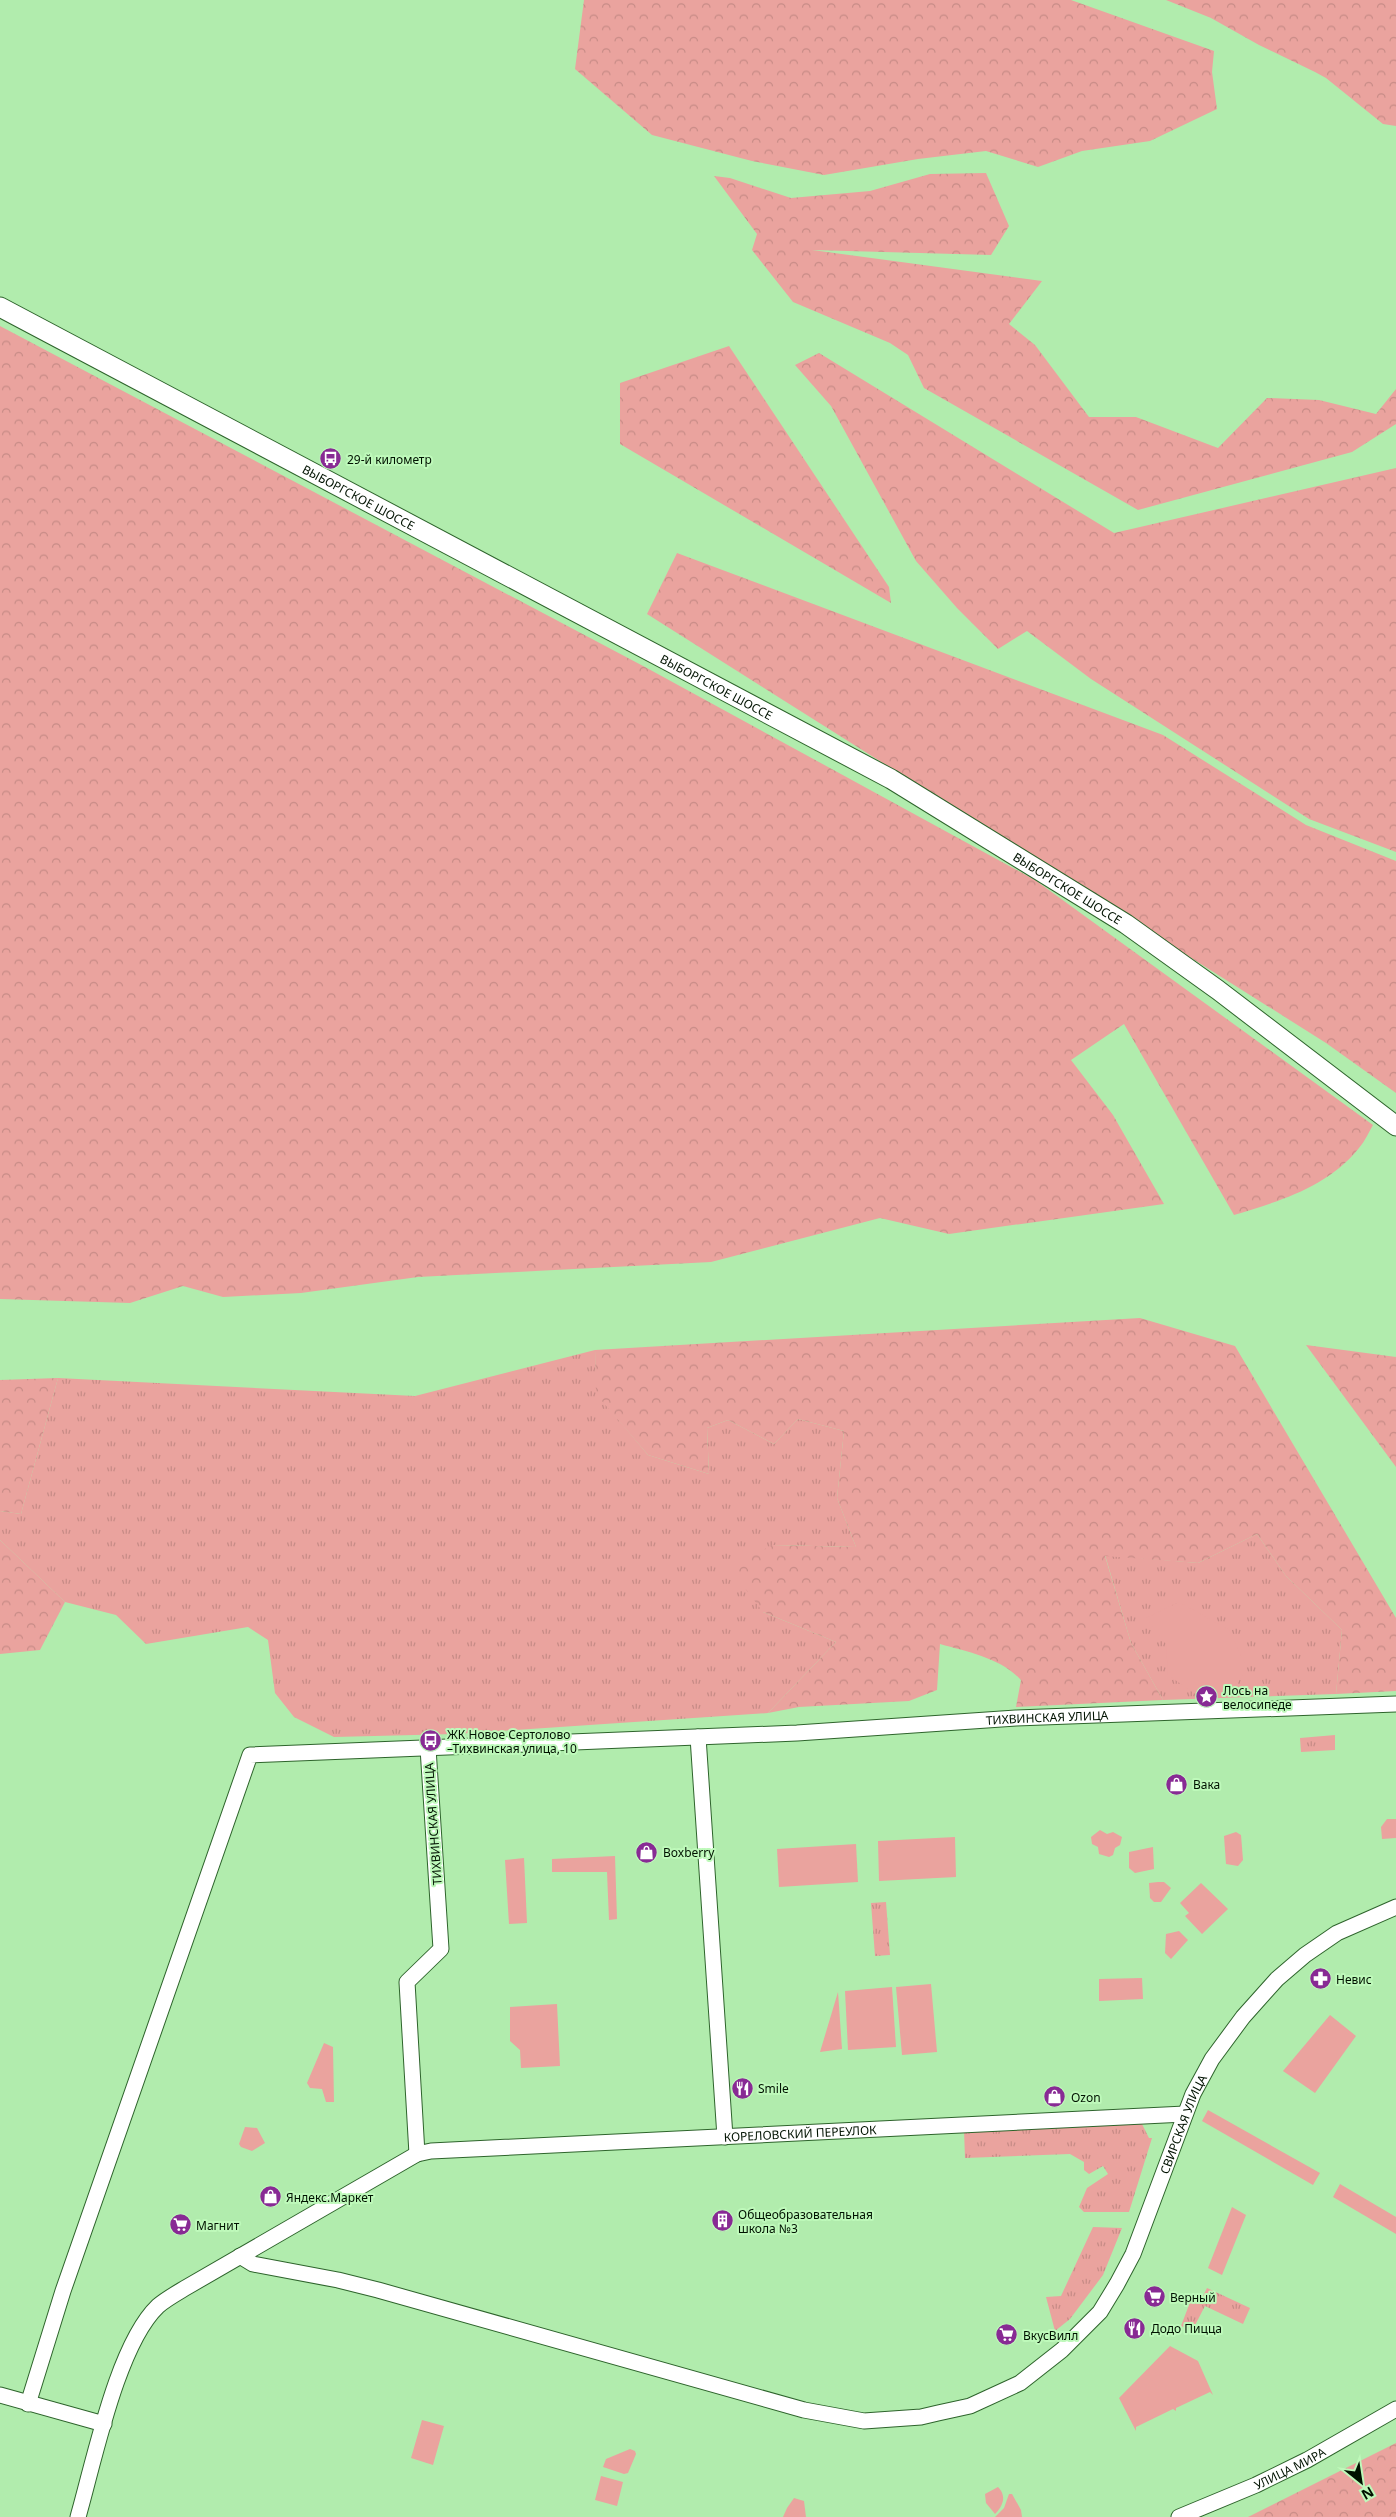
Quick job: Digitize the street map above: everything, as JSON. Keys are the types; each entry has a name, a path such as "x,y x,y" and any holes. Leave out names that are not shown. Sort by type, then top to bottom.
{"main road":[{"name":"ВЫБОРГСКОЕ ШОССЕ","path":"0,307 891,779 1126,924 1218,990 1396,1126"}],"street":[{"name":"ТИХВИНСКАЯ УЛИЦА","path":"417,2154 407,1982 441,1949 428,1748 797,1733 1016,1718 1396,1704"},
{"path":"698,1737 725,2137"},
{"path":"28,2404 63,2291 250,1755 428,1748"},
{"name":"СВИРСКАЯ УЛИЦА","path":"240,2256 253,2264 338,2280 378,2290 804,2410 864,2421 921,2417 970,2406 1020,2383 1086,2328 1118,2284 1133,2254 1185,2114 1212,2059 1242,2017 1272,1984 1305,1956 1337,1933 1396,1907"},
{"name":"КОРЕЛОВСКИЙ ПЕРЕУЛОК","path":"417,2154 431,2151 1185,2114"},
{"path":"78,2517 104,2424 126,2357 140,2328 158,2306 240,2256 417,2154"},
{"path":"0,2395 104,2424"},
{"name":"УЛИЦА МИРА","path":"1179,2517 1256,2485 1307,2460 1396,2409"}],"green space":[{"path":"584,0 1071,0 1214,51 1212,72 1217,109 1150,141 1082,151 1038,167 986,151 918,159 824,175 752,161 652,135 575,69"},
{"path":"1166,0 1396,0 1396,126 1383,124 1326,78 1259,45 1211,18"},
{"path":"986,173 1009,226 991,255 812,250 1042,281 1009,324 1035,345 1089,417 1136,417 1218,448 1267,398 1319,400 1376,414 1396,389 1396,424 1352,452 1138,510 924,388 908,355 890,343 793,302 752,250 757,234 714,176 730,178 791,198 870,191 930,174"},
{"path":"0,326 645,667 1035,880 1373,1125 1365,1139 1347,1162 1318,1183 1286,1198 1234,1215 1124,1024 1071,1060 1113,1115 1164,1204 949,1234 880,1218 711,1262 418,1277 301,1293 223,1297 183,1286 130,1303 0,1299"},
{"path":"729,346 889,587 891,603 620,444 620,383"},
{"path":"819,353 1114,533 1396,468 1396,852 1309,819 1091,679 1027,631 998,649 957,608 916,561 831,406 795,365"},
{"path":"677,553 1163,735 1306,825 1396,861 1396,1093 1326,1043 647,614"},
{"path":"1140,1318 1235,1346 1396,1618 1396,1691 1336,1694 1342,1630 1286,1576 1257,1534 1198,1563 1105,1556 1131,1643 1163,1700 1016,1707 1021,1680 1013,1672 984,1657 940,1644 937,1690 909,1701 799,1707 768,1713 836,1642 763,1612 728,1566 773,1545 856,1547 837,1498 844,1431 798,1419 774,1444 728,1420 707,1428 709,1474 648,1455 596,1394 595,1350"},
{"path":"1306,1345 1396,1357 1396,1467"},
{"path":"595,1350 597,1394 648,1455 709,1474 707,1428 728,1420 774,1444 798,1419 844,1431 837,1498 856,1547 773,1545 763,1612 836,1642 768,1713 455,1734 334,1737 294,1717 275,1693 268,1640 248,1627 146,1644 116,1615 65,1602 0,1540 0,1511 21,1514 58,1378 415,1396"},
{"path":"58,1378 21,1514 0,1511 0,1380"},
{"path":"1257,1534 1286,1576 1342,1630 1336,1694 1163,1700 1131,1643 1105,1555 1198,1563"},
{"path":"0,1540 65,1602 40,1650 0,1654"},
{"path":"1179,1602 1229,1630 1247,1668 1229,1697 1201,1698 1168,1675 1166,1644 1146,1618"},
{"path":"1335,1735 1335,1750 1301,1752 1300,1738"},
{"path":"1387,1819 1396,1819 1396,1838 1382,1839 1381,1827"},
{"path":"1100,1830 1107,1834 1113,1832 1122,1837 1120,1845 1115,1848 1113,1855 1109,1857 1099,1854 1098,1847 1092,1844 1091,1837"},
{"path":"1236,1832 1241,1835 1243,1860 1238,1866 1226,1864 1224,1836"},
{"path":"955,1837 956,1877 879,1881 878,1841"},
{"path":"856,1844 858,1882 779,1887 777,1849"},
{"path":"1153,1847 1154,1869 1135,1873 1129,1868 1129,1852"},
{"path":"615,1856 617,1919 609,1920 607,1872 552,1872 552,1859"},
{"path":"524,1858 527,1923 509,1924 505,1860"},
{"path":"1164,1882 1171,1888 1161,1902 1154,1902 1150,1898 1149,1883"},
{"path":"1201,1883 1228,1909 1202,1934 1185,1916 1189,1913 1180,1903"},
{"path":"886,1902 890,1955 875,1956 871,1903"},
{"path":"1179,1931 1188,1940 1171,1959 1165,1953 1166,1934"},
{"path":"1142,1978 1143,1999 1099,2001 1099,1979"},
{"path":"931,1984 937,2052 902,2055 896,1987"},
{"path":"892,1987 896,2047 848,2050 845,1991"},
{"path":"838,1992 842,2049 820,2052"},
{"path":"557,2004 560,2066 521,2068 520,2050 510,2041 510,2007"},
{"path":"1330,2015 1356,2036 1315,2093 1283,2071"},
{"path":"324,2043 333,2047 334,2102 326,2102 322,2089 310,2088 307,2083"},
{"path":"1208,2110 1320,2173 1313,2185 1202,2121"},
{"path":"1142,2124 1149,2138 1152,2138 1129,2212 1084,2212 1079,2207 1087,2188 1108,2174 1103,2166 1089,2174 1084,2170 1084,2162 1070,2154 965,2158 964,2130"},
{"path":"245,2127 257,2128 265,2143 252,2151 241,2147 239,2144"},
{"path":"1340,2184 1396,2217 1396,2234 1333,2197"},
{"path":"1232,2207 1246,2215 1222,2275 1208,2268"},
{"path":"1093,2227 1122,2228 1103,2275 1070,2319 1055,2331 1046,2297 1061,2296"},
{"path":"1207,2288 1250,2308 1243,2324 1205,2306 1192,2331 1181,2326 1192,2297 1201,2300"},
{"path":"1170,2346 1198,2361 1213,2395 1210,2392 1176,2408 1176,2411 1173,2409 1136,2427 1136,2431 1119,2398"},
{"path":"422,2420 444,2426 433,2465 411,2458"},
{"path":"1396,2443 1396,2517 1248,2517"},
{"path":"630,2449 635,2451 636,2454 628,2473 624,2474 603,2467 606,2459"},
{"path":"601,2476 623,2482 617,2506 595,2500"},
{"path":"998,2487 1001,2490 1003,2501 995,2514 986,2503 985,2494"},
{"path":"1009,2494 1012,2494 1021,2510 1022,2517 995,2517 1004,2508"},
{"path":"794,2498 804,2501 806,2517 783,2517"}],"place":[{"name":"29-й километр","path":"331,459"},
{"name":"Лось на велосипеде","path":"1207,1697"},
{"name":"ЖК Новое Сертолово –Тихвинская улица, 10","path":"431,1741"},
{"name":"Вака","path":"1177,1784"},
{"name":"Boxberry","path":"647,1852"},
{"name":"Невис","path":"1320,1979"},
{"name":"Smile","path":"742,2088"},
{"name":"Ozon","path":"1055,2097"},
{"name":"Яндекс.Маркет","path":"270,2197"},
{"name":"Общеобразовательная школа №3","path":"722,2221"},
{"name":"Магнит","path":"180,2225"},
{"name":"Верный","path":"1154,2297"},
{"name":"Додо Пицца","path":"1135,2328"},
{"name":"ВкусВилл","path":"1007,2335"}]}
